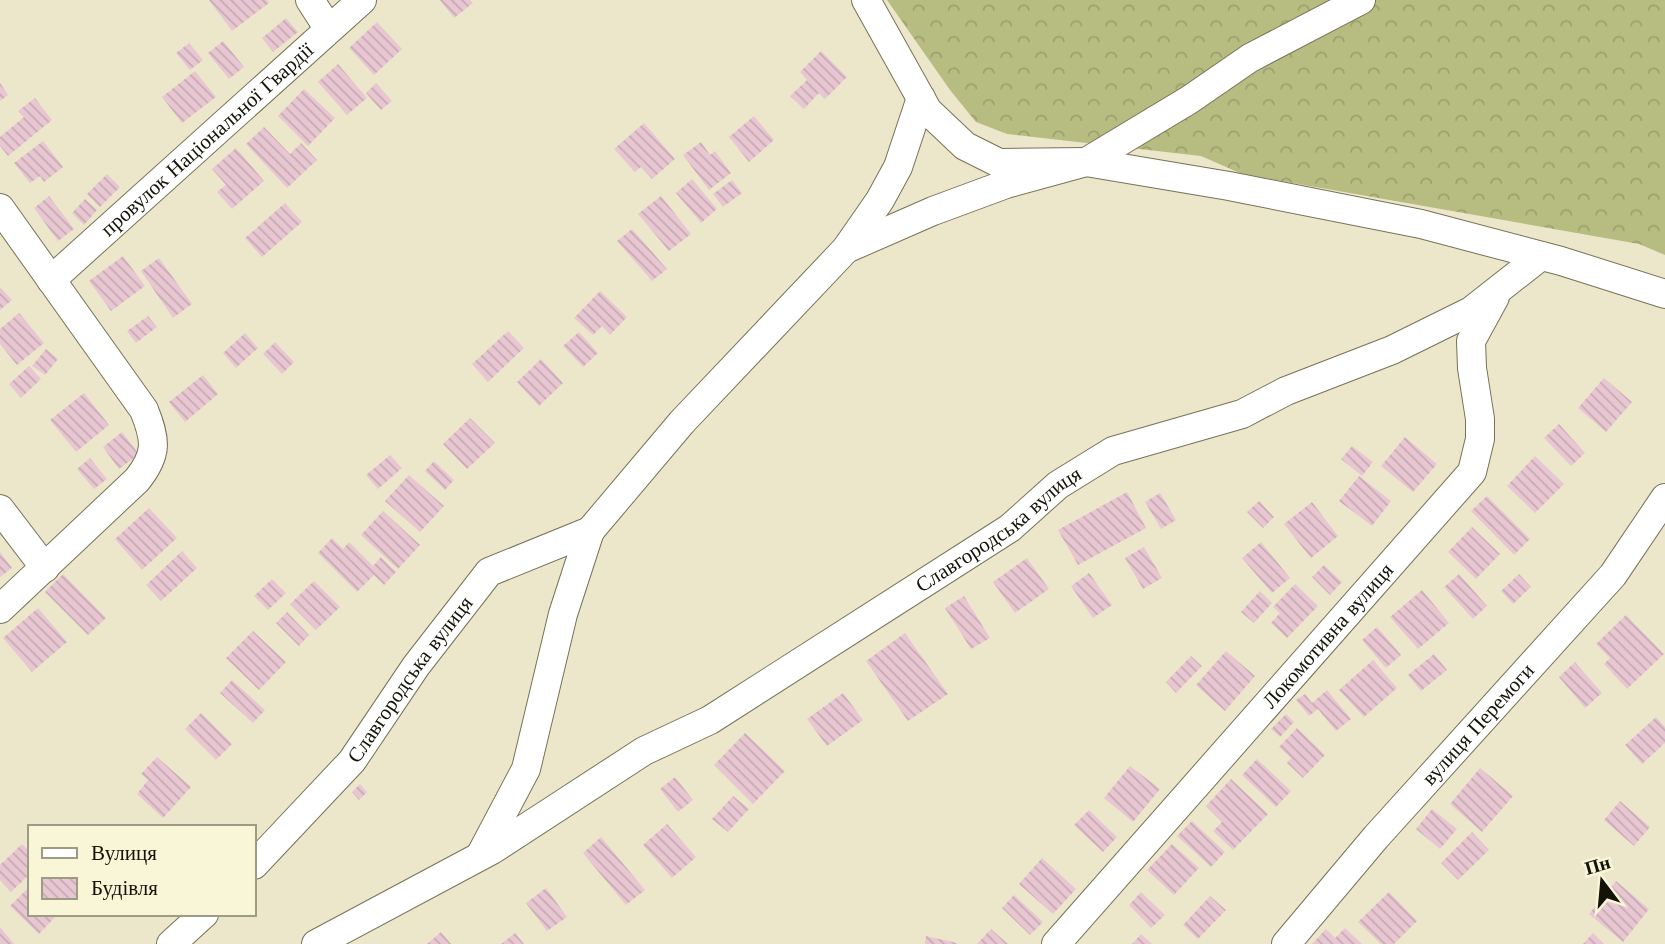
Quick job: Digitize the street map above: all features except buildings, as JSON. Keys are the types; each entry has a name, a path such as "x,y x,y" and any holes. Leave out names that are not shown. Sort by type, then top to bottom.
{"street":[{"path":"310,0 328,28"},
{"name":"провулок Національної Гвардії","path":"51,280 362,0"},
{"path":"866,0 928,111 965,146 999,163 1086,162 1228,186 1421,224 1541,256 1665,295"},
{"path":"1086,162 1189,100 1250,58 1361,0"},
{"name":"Славгородська вулиця","path":"480,857 526,769 563,614 590,531 682,422 846,249 880,200 898,167 920,98"},
{"name":"Славгородська вулиця","path":"846,249 933,211 1006,184 1086,162"},
{"path":"0,208 144,410 153,432 154,443 149,466 137,480 0,610"},
{"name":"Славгородська вулиця","path":"316,944 480,857 644,751 710,720 941,574 1010,528 1058,485 1114,451 1242,414 1286,391 1416,338 1471,312 1541,256"},
{"name":"Локомотивна вулиця","path":"1056,944 1472,472 1480,439 1480,419 1472,368 1471,341 1500,289"},
{"name":"вулиця Перемоги","path":"1286,944 1393,817 1613,575 1665,498"},
{"path":"0,509 45,568"},
{"name":"Славгородська вулиця","path":"256,863 352,761 416,666 489,572 590,531"},
{"path":"171,944 202,916"}],"green space":[{"path":"887,0 1665,0 1665,255 1639,244 1242,174 1201,156 1007,134 976,122 950,90"}]}
